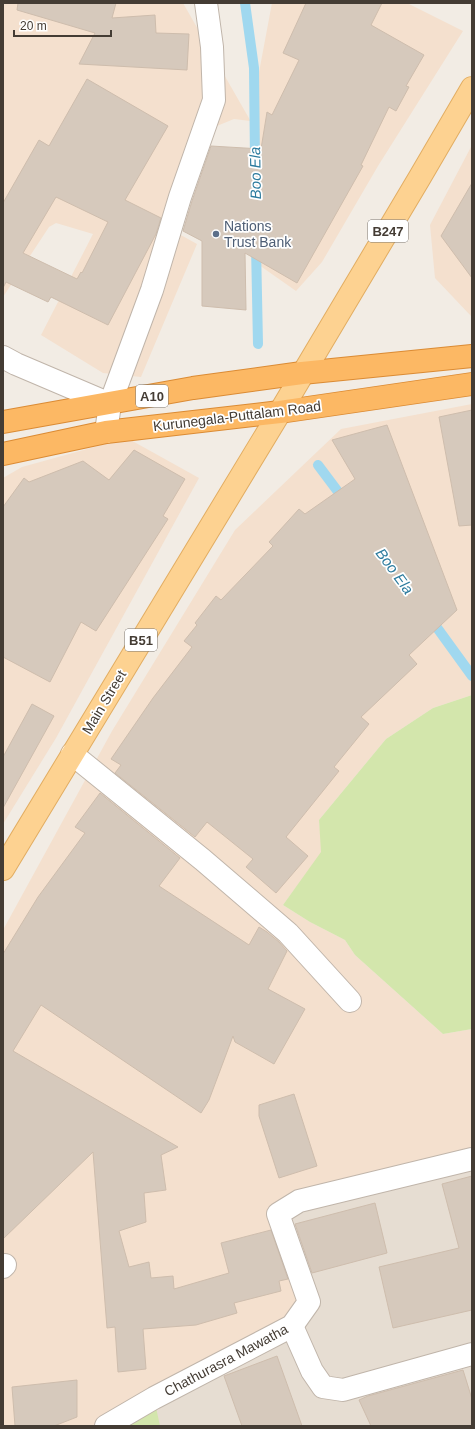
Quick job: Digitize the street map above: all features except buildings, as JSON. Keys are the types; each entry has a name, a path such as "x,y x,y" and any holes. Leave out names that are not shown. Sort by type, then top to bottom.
{"highway":[{"name":"A10","path":"3,422 193,388 302,373 472,356"},
{"name":"Kurunegala-Puttalam Road","path":"3,454 106,432 280,412 472,384"}],"main road":[{"name":"B247","path":"302,373 472,88"},
{"name":"Main Street","path":"3,869 280,412 302,373"}],"street":[{"path":"106,432 110,404 152,290 180,197 214,100 212,47 206,3"},
{"path":"3,357 110,404"},
{"path":"72,754 203,860 288,933 350,1001"},
{"name":"Chathurasra Mawatha","path":"106,1426 154,1398 292,1326 309,1302 278,1214 299,1201 472,1158"},
{"path":"292,1326 312,1371 323,1387 342,1390 472,1354"}],"shaded area":[{"path":"3,3 183,3 250,120 272,3 407,3 463,31 378,166 322,262 296,291 259,265 250,121 234,119 212,128 170,229 197,244 141,377 103,373 41,335 93,234 56,223 49,227 3,297"},
{"path":"472,145 471,316 435,278 430,225"},
{"path":"472,404 472,695 433,708 386,739 319,820 322,852 283,905 310,922 345,940 355,955 443,1034 472,1029 472,1159 279,1214 309,1302 292,1326 106,1426 3,1426 3,930 112,731 235,530 341,429"},
{"path":"127,438 199,478 56,738 3,824 3,478 22,467"},
{"path":"472,1159 472,1426 3,1426 3,1349 278,1214"}],"green space":[{"path":"472,695 472,1029 443,1034 355,955 345,940 310,922 283,905 321,852 319,820 386,739 433,708"},
{"path":"154,1398 160,1426 106,1426"}],"waterway":[{"name":"Boo Ela","path":"245,3 254,68 255,162"},
{"name":"Boo Ela","path":"256,246 258,344"},
{"name":"Boo Ela","path":"318,465 345,501"},
{"name":"Boo Ela","path":"430,618 472,676"}],"place":[{"name":"Nations Trust Bank","path":"216,234"}]}
